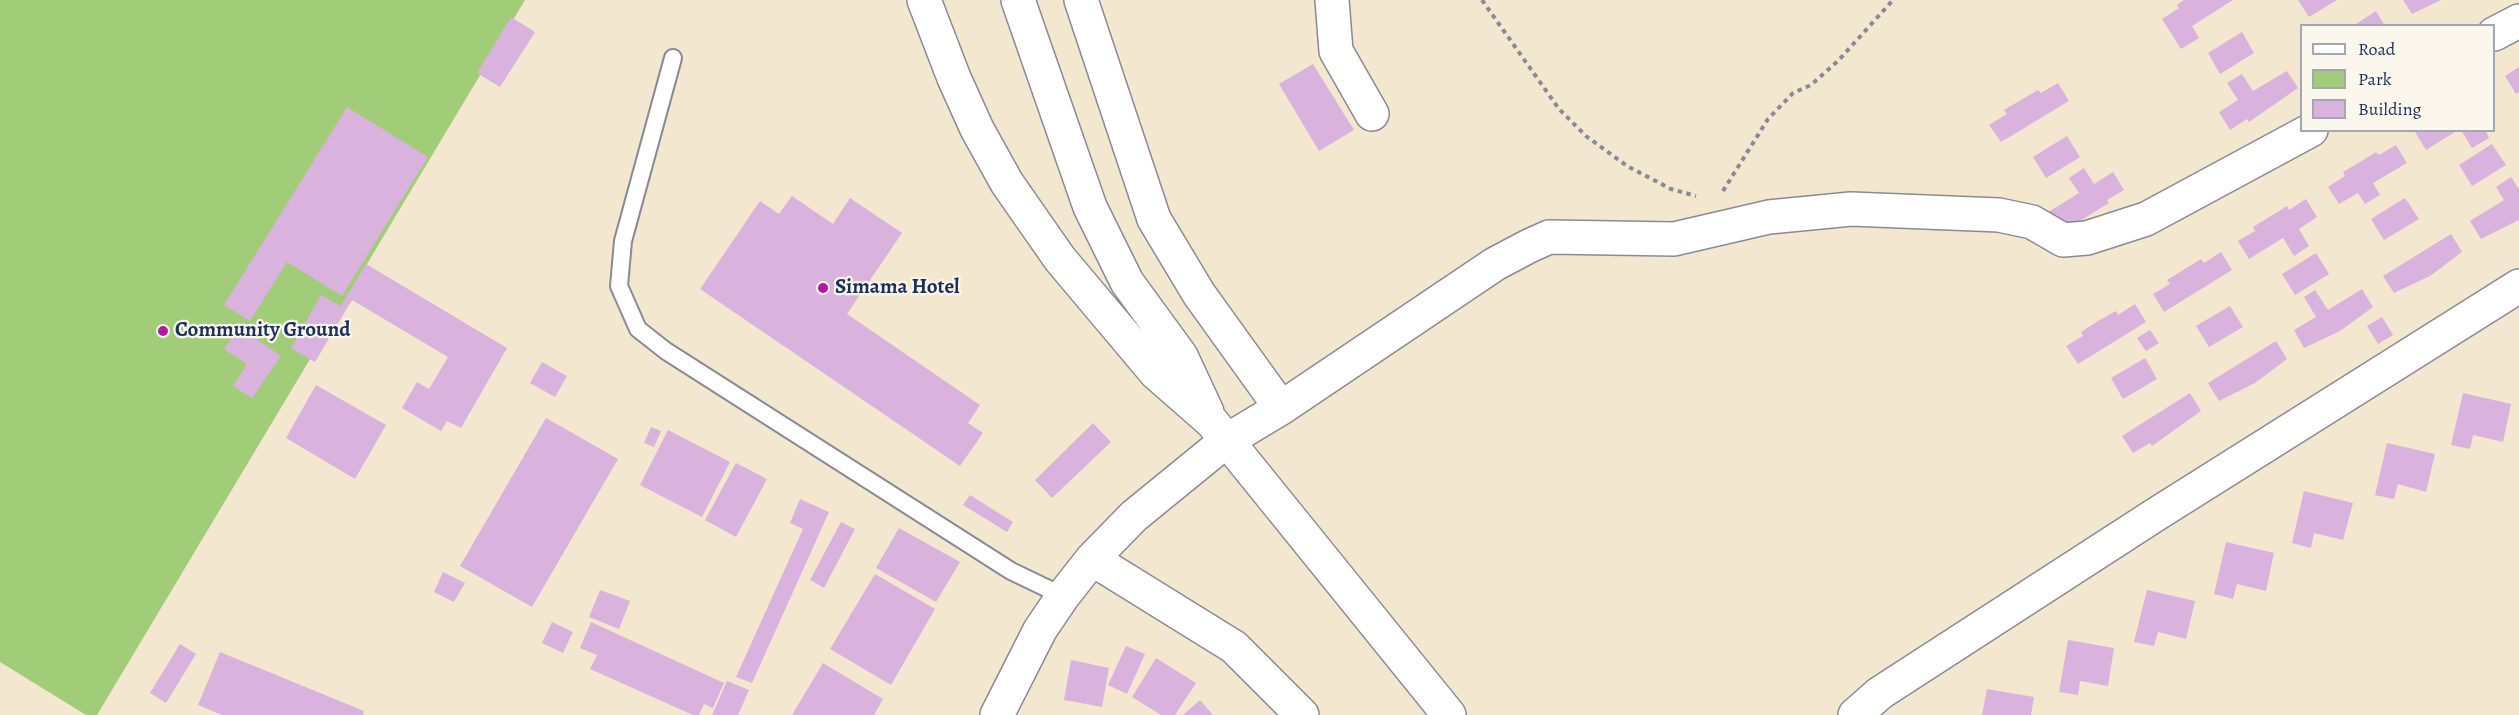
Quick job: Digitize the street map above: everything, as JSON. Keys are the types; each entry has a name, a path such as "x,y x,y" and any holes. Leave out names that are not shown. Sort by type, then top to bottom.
{"main road":[{"path":"905,0 917,29 946,82 977,129 1007,183 1060,259 1156,374 1219,432 1449,715"},
{"path":"924,0 954,78 977,129"},
{"path":"1018,0 1090,207 1127,282 1181,356 1219,432"},
{"path":"1081,0 1154,219 1199,294 1281,408"},
{"path":"1332,0 1336,51 1372,114"},
{"path":"2495,33 2519,21"},
{"path":"997,715 1040,630 1092,559 1219,432 1281,408 1495,264 1549,237 1674,239 1769,217 1851,209 1999,215 2032,222 2063,240 2087,238 2146,219 2308,132"},
{"path":"1855,715 1880,693 2155,514 2519,286"},
{"path":"1092,559 1234,647 1302,715"}],"lane":[{"path":"673,58 623,241 619,286 638,329 666,351 1011,571 1063,596"}],"path":[{"path":"1482,0 1559,110 1586,136 1627,166 1671,189 1705,198"},
{"path":"1722,192 1768,119 1793,93 1811,85 1838,61 1893,0"}],"green space":[{"name":"Community Ground","path":"0,0 525,0 97,715 86,715 0,662"}],"building":[{"path":"2184,0 2233,0 2192,26 2199,38 2181,49 2162,19 2179,8 2177,5"},
{"path":"2298,0 2337,0 2309,17"},
{"path":"2403,0 2441,0 2412,14"},
{"path":"2376,11 2384,24 2356,24"},
{"path":"511,17 535,32 500,87 477,73"},
{"path":"2242,32 2254,53 2220,74 2208,53"},
{"path":"1313,64 1354,130 1319,151 1279,84"},
{"path":"2519,67 2519,92 2516,94 2505,76"},
{"path":"2287,71 2298,88 2249,122 2247,119 2230,130 2219,112 2238,100 2227,83 2242,74 2253,91"},
{"path":"2058,83 2069,101 2001,142 1989,125 2007,114 2004,110 2038,90 2041,93"},
{"path":"347,107 428,157 342,296 287,262 250,321 224,305"},
{"path":"2415,132 2455,132 2426,150"},
{"path":"2462,132 2486,132 2489,138 2472,148"},
{"path":"2067,136 2080,157 2046,178 2033,157"},
{"path":"2492,144 2506,165 2472,186 2459,165"},
{"path":"2396,145 2407,163 2373,183 2380,195 2365,204 2358,193 2339,204 2328,187 2345,176 2343,172 2376,152 2379,155"},
{"path":"2084,168 2094,184 2113,172 2124,190 2107,200 2109,203 2075,224 2073,222 2056,232 2045,214 2079,193 2069,178"},
{"path":"2511,177 2519,189 2519,220 2481,239 2470,221 2504,200 2496,187"},
{"path":"792,196 833,224 850,198 902,233 847,314 980,405 968,423 983,433 960,466 700,289 760,201 779,214"},
{"path":"2405,198 2419,219 2384,240 2371,219"},
{"path":"2306,199 2317,217 2299,229 2309,246 2294,256 2283,238 2249,259 2238,241 2255,231 2253,227 2287,206 2289,210"},
{"path":"2451,234 2462,252 2430,276 2394,293 2383,276"},
{"path":"2221,252 2232,270 2164,312 2153,294 2170,284 2167,280 2201,259 2204,263"},
{"path":"2316,253 2329,274 2295,295 2282,274"},
{"path":"366,264 507,348 461,428 447,421 441,431 402,408 417,382 429,389 448,357 352,300 315,362 291,348 321,295 341,306"},
{"path":"2362,289 2373,307 2340,331 2304,348 2294,330 2316,317 2304,297 2315,290 2328,310"},
{"path":"2135,304 2146,322 2078,364 2066,346 2083,336 2081,332 2098,321 2116,311 2118,315"},
{"path":"2230,306 2243,327 2209,347 2196,326"},
{"path":"2382,317 2393,335 2378,344 2367,326"},
{"path":"239,327 281,356 252,398 233,386 247,364 224,349"},
{"path":"2150,330 2159,343 2146,351 2137,338"},
{"path":"2276,341 2287,359 2255,383 2219,401 2208,383"},
{"path":"2145,358 2157,379 2123,399 2111,378"},
{"path":"542,362 567,376 555,397 530,383"},
{"path":"316,385 386,425 355,479 286,438"},
{"path":"2190,393 2201,411 2152,446 2150,443 2133,453 2122,436"},
{"path":"2463,393 2511,404 2503,442 2473,435 2470,449 2451,445"},
{"path":"546,418 618,459 532,607 460,566"},
{"path":"1093,423 1111,442 1052,498 1035,480"},
{"path":"651,427 661,431 654,447 644,443"},
{"path":"668,430 730,462 702,517 640,485"},
{"path":"2387,443 2435,454 2426,492 2398,484 2394,499 2375,495"},
{"path":"736,463 767,479 736,537 705,520"},
{"path":"2304,491 2353,503 2343,540 2314,533 2311,548 2292,543"},
{"path":"970,495 1013,522 1007,532 963,505"},
{"path":"800,499 829,512 752,683 736,677 803,529 790,523"},
{"path":"841,522 855,529 824,588 810,580"},
{"path":"899,528 960,562 936,602 876,568"},
{"path":"2226,542 2274,553 2266,591 2237,584 2233,599 2214,594"},
{"path":"443,572 465,583 454,602 434,592"},
{"path":"875,574 935,609 891,685 830,649"},
{"path":"600,590 630,601 619,629 589,617"},
{"path":"2147,590 2195,601 2186,639 2158,632 2154,646 2134,642"},
{"path":"552,622 573,632 563,653 542,643"},
{"path":"591,622 724,683 713,708 704,704 699,715 693,715 590,669 597,655 580,648"},
{"path":"2068,640 2114,648 2108,686 2080,681 2078,695 2059,692"},
{"path":"180,644 196,654 166,703 150,693"},
{"path":"1126,646 1145,654 1127,694 1108,685"},
{"path":"220,652 364,711 363,715 222,715 198,705"},
{"path":"1156,658 1196,683 1175,715 1161,715 1132,697"},
{"path":"1071,660 1109,668 1102,707 1064,700"},
{"path":"823,663 883,699 874,715 792,715"},
{"path":"727,681 749,690 738,715 712,715"},
{"path":"1987,689 2034,697 2031,715 1982,715"},
{"path":"1200,700 1213,715 1183,715"}],"place":[{"name":"Simama Hotel","path":"823,288"},
{"name":"Community Ground","path":"163,331"}]}
